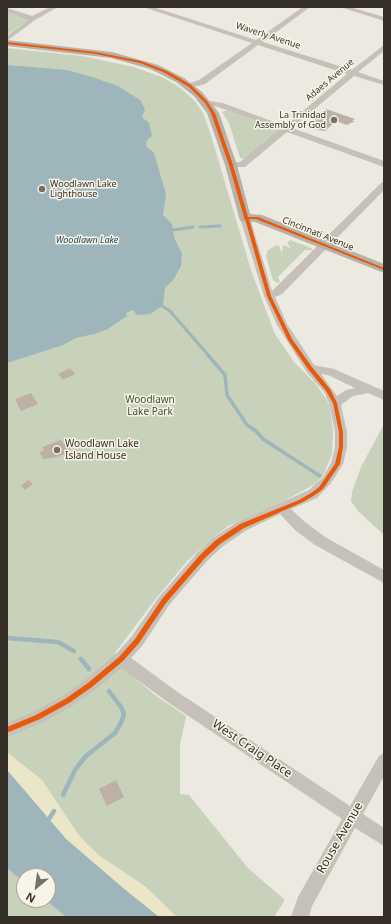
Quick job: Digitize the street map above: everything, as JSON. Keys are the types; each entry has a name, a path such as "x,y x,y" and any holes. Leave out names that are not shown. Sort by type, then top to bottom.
{"street":[{"path":"7,39 33,19 54,7"},
{"name":"Waverly Avenue","path":"146,7 384,83"},
{"path":"190,86 202,82 307,7"},
{"path":"344,7 384,19"},
{"path":"7,10 33,19"},
{"path":"7,43 96,53 126,58 160,70 190,86 206,102 213,113 231,165 245,218 269,296 282,325 310,368 328,390 335,403 342,432 340,456 327,480 313,494 242,526 229,534 202,556 164,601 137,641 121,658 90,686 38,717 8,730"},
{"name":"Adaes Avenue","path":"231,165 242,165 384,48"},
{"path":"206,102 220,105 384,164"},
{"path":"269,296 278,292 384,185"},
{"name":"Cincinnati Avenue","path":"245,218 257,218 384,269"},
{"path":"310,368 330,372 384,396"},
{"path":"335,403 350,393 369,389"},
{"path":"282,508 300,526 320,540 384,577"},
{"name":"West Craig Place","path":"121,658 174,698 384,838"},
{"name":"Rouse Avenue","path":"300,917 304,903 384,761"}],"green space":[{"path":"7,12 28,20 7,35"},
{"name":"Woodlawn Lake Park","path":"7,48 82,56 134,67 164,78 179,87 195,101 203,113 210,132 251,270 275,334 294,362 316,384 328,402 333,431 332,454 324,474 316,483 308,488 278,504 228,526 213,538 188,560 154,601 115,653 131,675 155,695 186,716 180,745 180,794 189,795 248,868 285,900 274,917 7,917"},
{"path":"228,110 280,130 245,159 240,158 229,123 222,112"},
{"path":"290,240 313,250 305,250 278,277 280,282 277,283 273,280 266,256 268,250 277,245 282,253 283,245 291,248 287,243"},
{"path":"384,424 384,535 358,511 351,501 352,492 361,467"}],"sand":[{"path":"7,752 42,780 78,834 87,844 100,856 146,887 177,917 159,917 66,839 7,770"}],"water":[{"name":"Woodlawn Lake","path":"7,65 67,70 118,86 140,100 145,109 142,117 149,123 152,136 147,140 146,146 154,153 166,194 163,215 172,224 174,237 182,254 181,266 173,280 165,288 163,305 150,314 137,315 133,310 126,313 127,316 108,329 76,338 63,345 7,363"},
{"path":"7,770 66,839 159,917 66,917 55,908 56,868 16,868 16,875 7,868"}],"building":[{"name":"La Trinidad Assembly of God","path":"326,109 355,119 352,121 355,121 347,125 336,121 325,131 312,129 313,127 307,125"},
{"path":"70,368 75,374 63,380 58,374"},
{"path":"31,393 38,404 21,411 15,399"},
{"name":"Woodlawn Lake Island House","path":"61,440 64,444 67,440 75,444 68,451 69,452 57,457 43,459 39,452 44,450 42,447"},
{"path":"28,480 33,484 25,490 21,486"},
{"path":"116,780 124,797 107,806 99,789"}],"waterway":[{"path":"200,227 220,226"},
{"path":"173,230 193,227"},
{"path":"159,304 170,311 209,356"},
{"path":"208,355 225,375 227,395 247,425 256,431 263,439 320,476"},
{"path":"7,638 58,642 74,651"},
{"path":"81,659 89,669"},
{"path":"63,795 75,770 86,756 115,733 121,723 124,714 121,707 109,691"},
{"path":"47,822 54,811"}],"cycle path":[{"path":"7,43 96,53 141,62 166,72 190,86 206,102 213,113 231,165 269,296 290,339 310,368 328,390 335,403 341,432 341,447 337,464 321,488 301,501 242,526 218,542 202,557 164,601 137,641 121,659 90,685 67,701 38,717 9,729"},
{"path":"245,218 257,218 384,269"}],"place":[{"name":"La Trinidad Assembly of God","path":"334,120"},
{"name":"Woodlawn Lake Lighthouse","path":"42,189"},
{"name":"Woodlawn Lake Island House","path":"57,450"}]}
